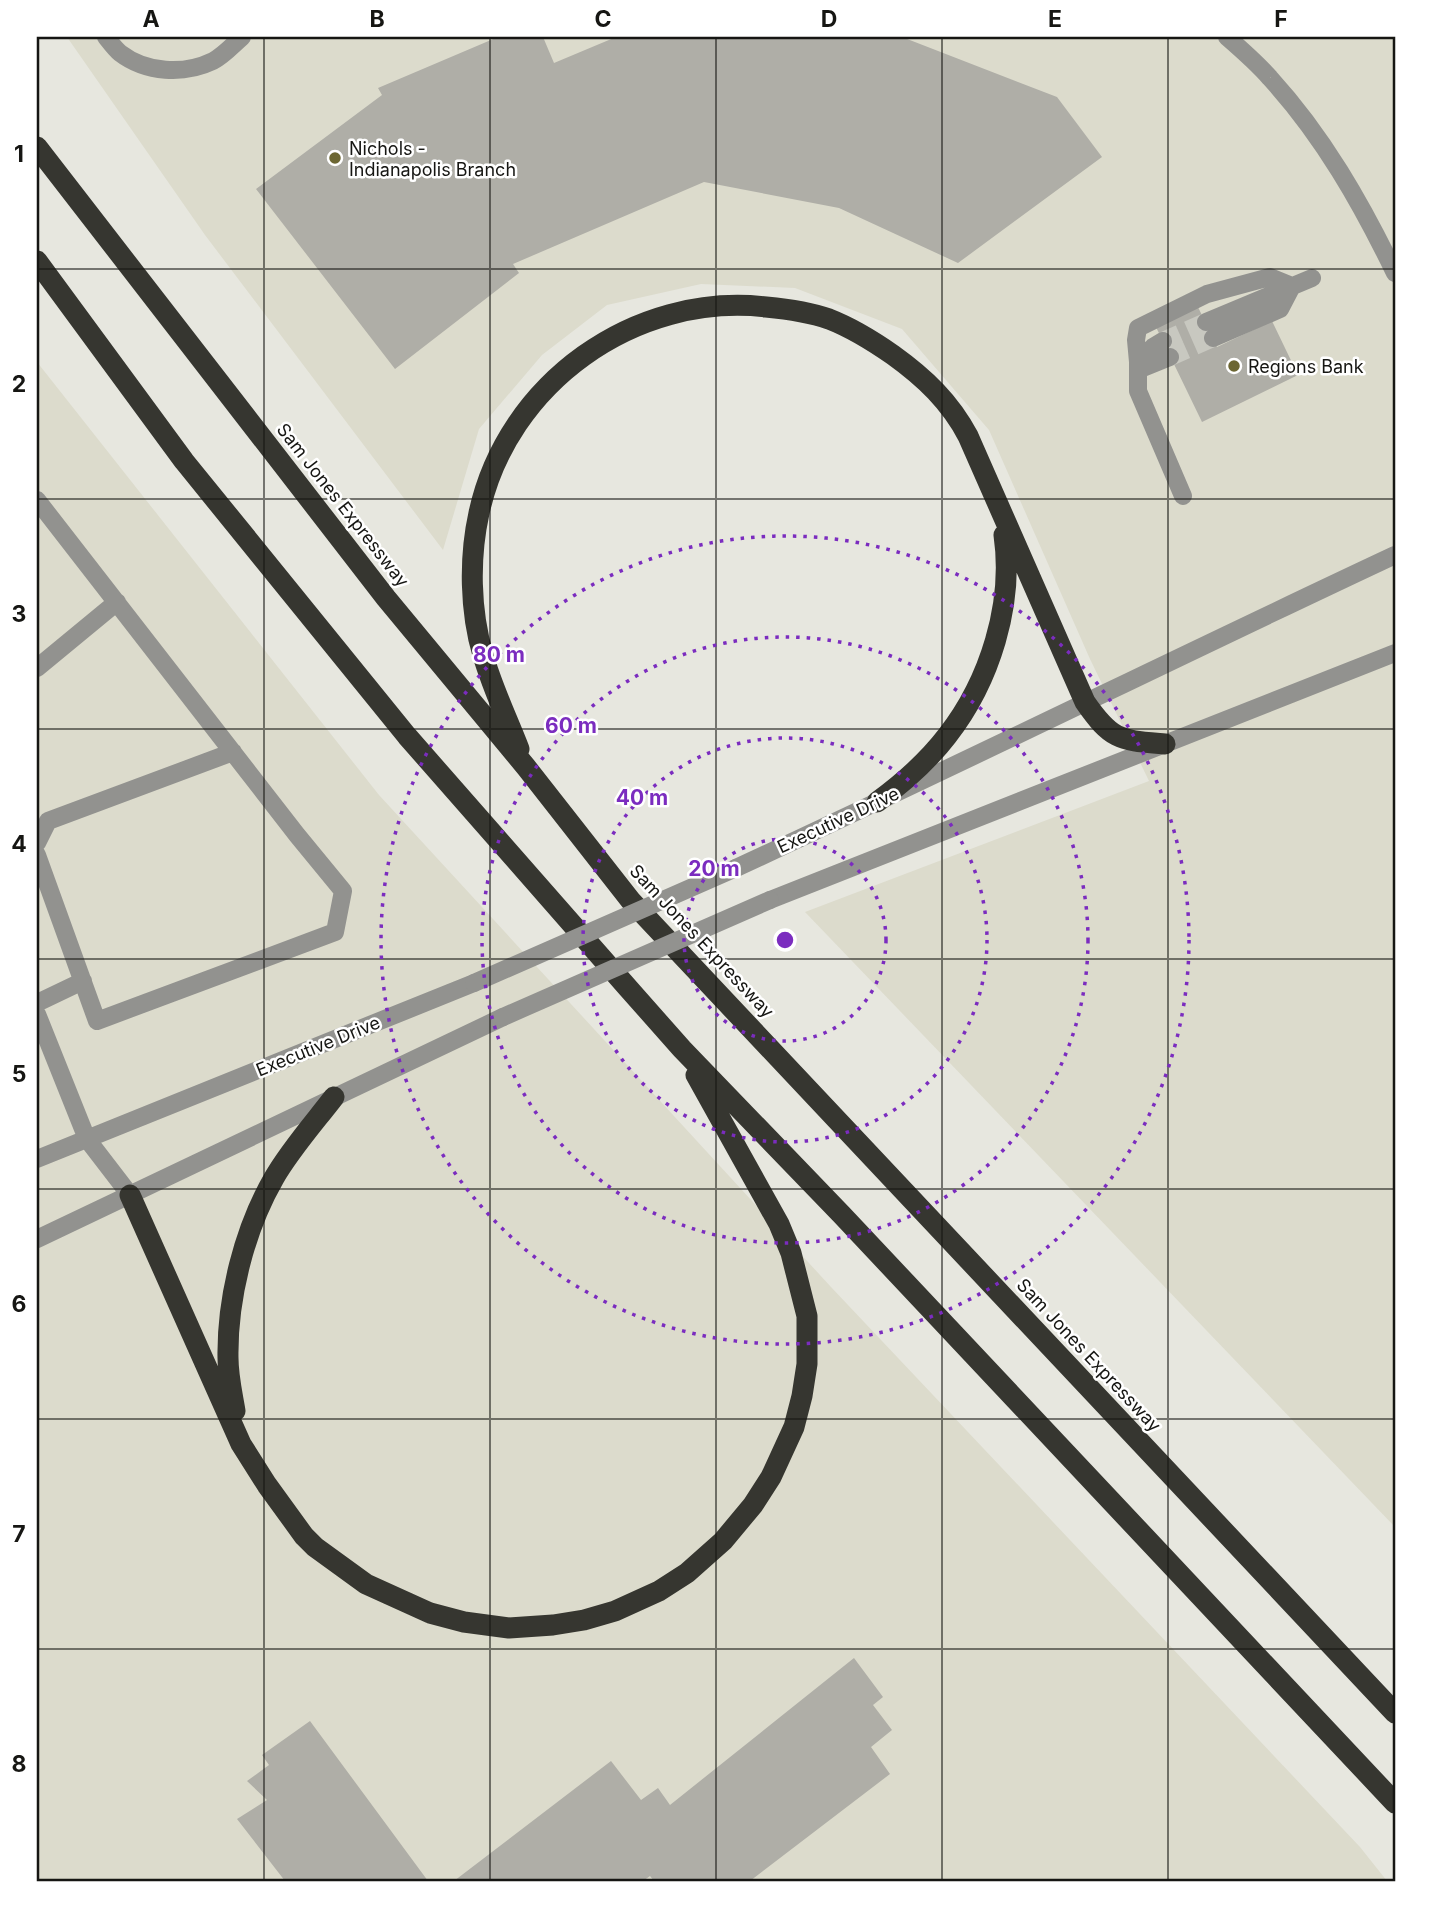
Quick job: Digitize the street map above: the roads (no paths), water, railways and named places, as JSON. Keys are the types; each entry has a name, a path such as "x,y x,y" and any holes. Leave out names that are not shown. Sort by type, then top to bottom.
{"highway":[{"path":"37,134 97,227"},
{"name":"Sam Jones Expressway","path":"37,147 386,598 526,767 631,901 1395,1713"},
{"path":"37,261 184,461 407,736 682,1049 1395,1803"},
{"path":"526,767 483,655 474,605 473,573 479,512 499,454 523,414 554,379 590,350 618,333 646,321 722,304 783,308 828,319 870,339 932,386 952,410 968,436 1085,702 1099,722 1118,738 1165,744"},
{"path":"877,802 900,785 933,753 959,719 981,681 1001,617 1007,557 1000,512"},
{"path":"130,1195 241,1444 289,1516 315,1547 366,1584 430,1613 464,1622 509,1628 584,1620 615,1611 659,1591 687,1573 734,1530 762,1491 794,1427 802,1396 807,1364 807,1316 791,1253 779,1224 682,1049"},
{"path":"241,1444 228,1356 233,1294 239,1264 254,1219 274,1177 334,1097"},
{"path":"1351,1756 1395,1821"}],"street":[{"path":"106,37 120,52 136,62 160,70 191,69 215,60 242,37"},
{"path":"1227,37 1270,78 1331,156 1395,273"},
{"path":"1183,496 1138,391 1136,340 1139,328 1207,294 1270,277 1292,286"},
{"path":"1209,330 1280,309 1292,286 1312,278"},
{"path":"1138,366 1153,347 1166,349"},
{"path":"37,500 343,891 335,932 97,1021 37,855"},
{"name":"Executive Drive","path":"37,1159 474,983 736,867 1395,555"},
{"path":"37,668 117,602"},
{"path":"37,1239 503,1017 769,900 1395,653"},
{"path":"37,843 48,821 233,752"},
{"path":"37,1003 83,981"},
{"path":"37,1014 87,1139 130,1195"}],"tunnel":[{"path":"1163,341 1206,322"},
{"path":"1170,357 1213,338"}],"place":[{"name":"Nichols - Indianapolis Branch","path":"335,158"},
{"name":"Regions Bank","path":"1234,366"}]}
